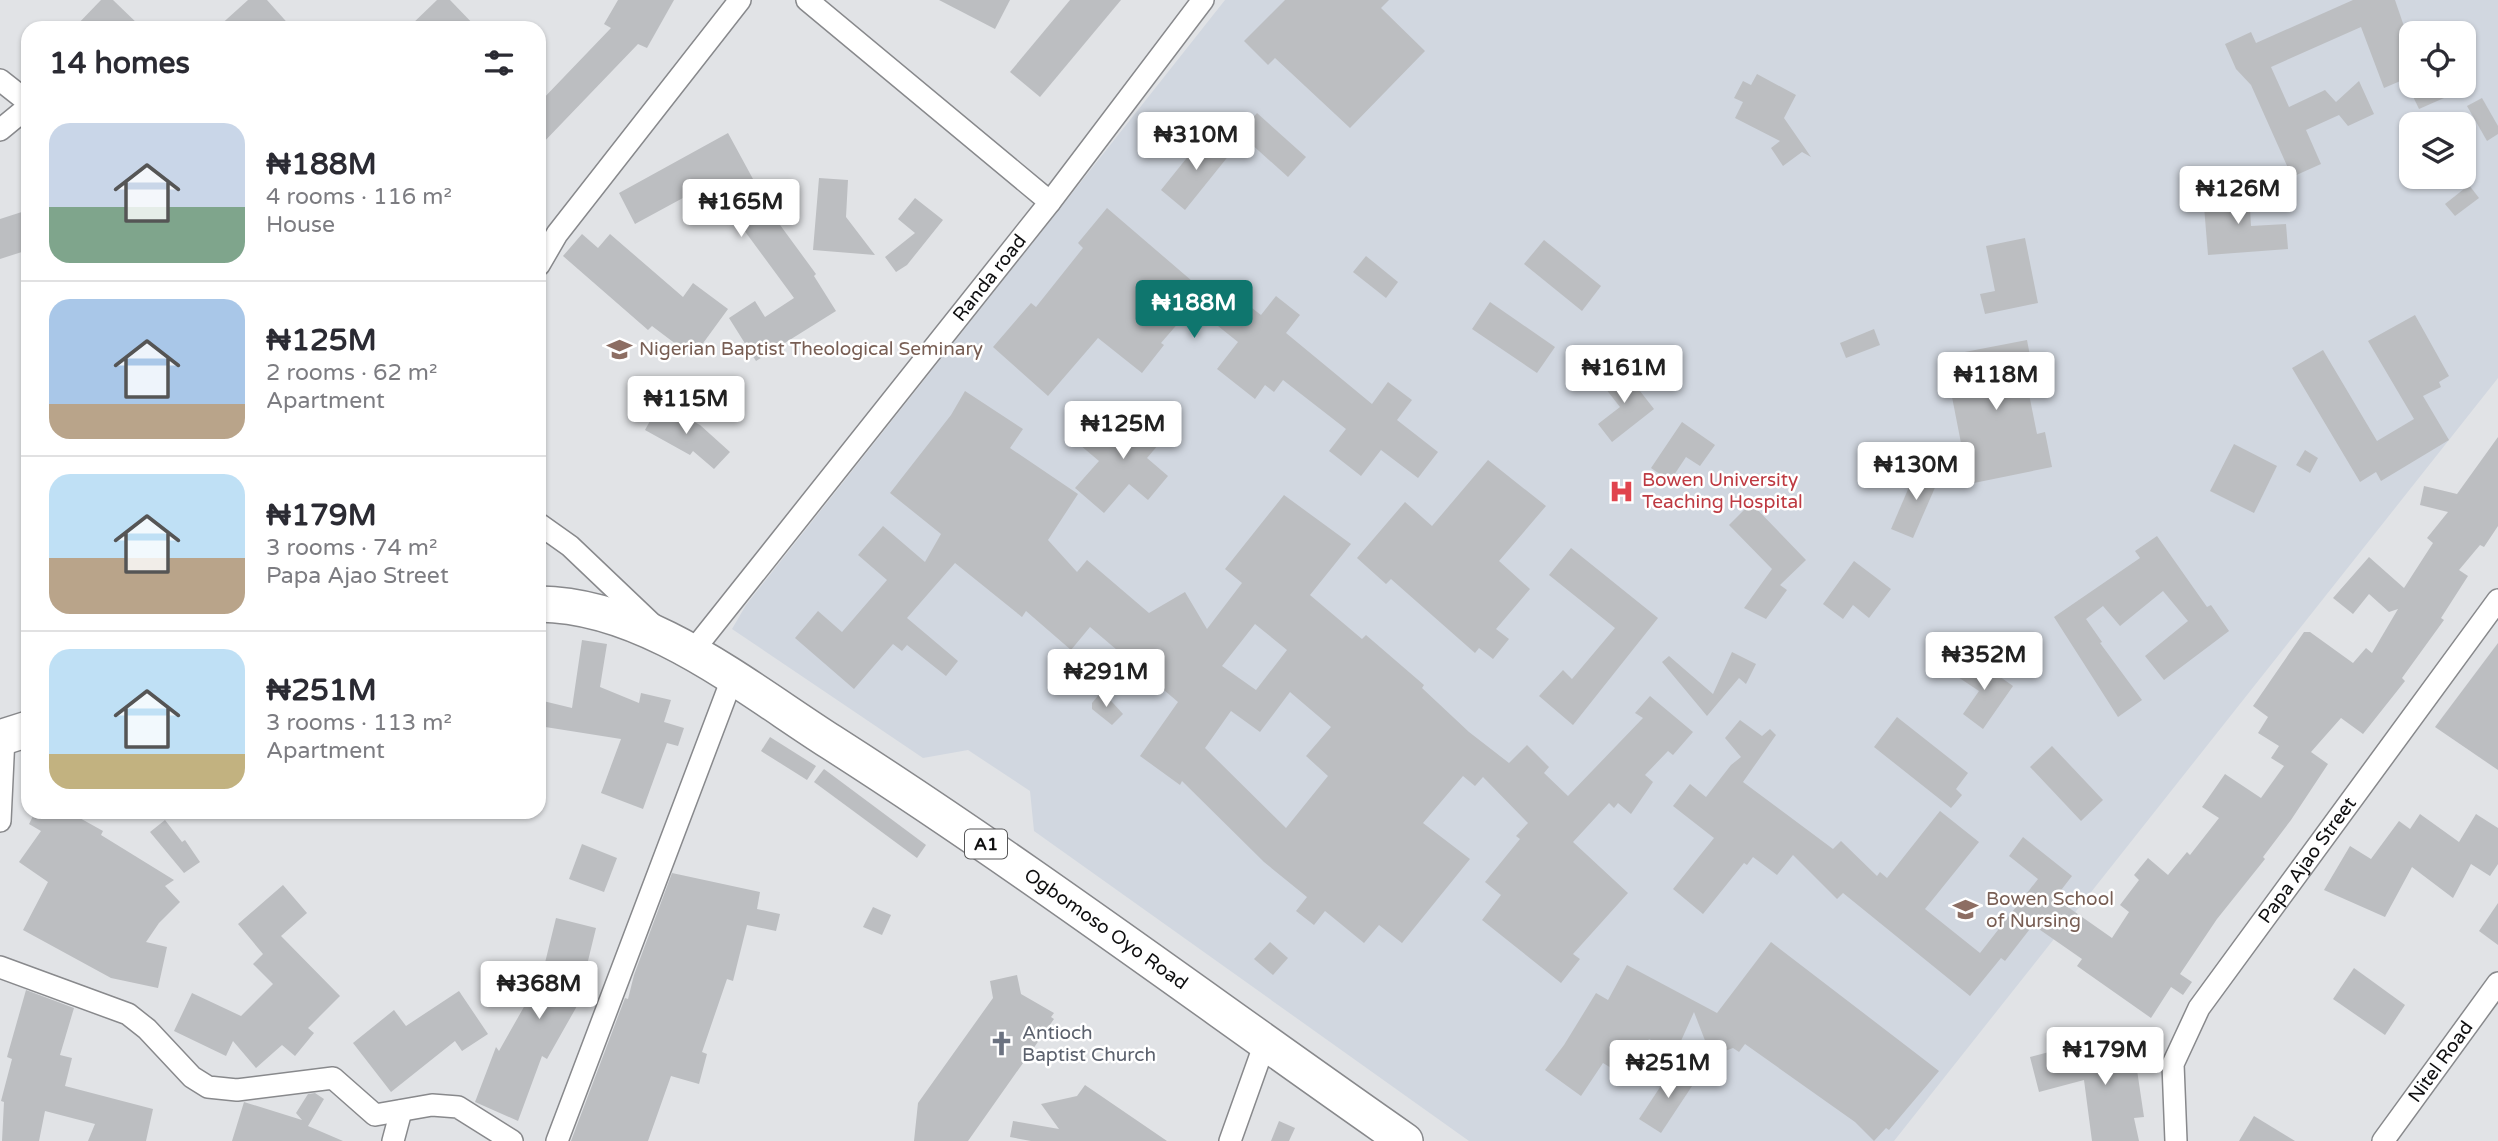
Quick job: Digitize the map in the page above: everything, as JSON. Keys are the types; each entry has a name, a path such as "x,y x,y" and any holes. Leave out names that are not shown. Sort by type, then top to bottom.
{"highway":[{"name":"Ogbomoso Oyo Road","path":"546,604 562,604 636,625 682,647 962,826 1405,1141"}],"street":[{"path":"546,253 557,234 740,0"},
{"path":"807,0 1050,202"},
{"name":"Randa road","path":"682,647 1050,202 1203,0"},
{"path":"0,80 21,98"},
{"path":"0,130 21,110"},
{"path":"546,529 570,547 682,647"},
{"name":"Papa Ajao Street","path":"2176,1141 2173,1063 2199,1008 2498,600"},
{"path":"557,1141 732,679"},
{"path":"0,821 11,735"},
{"path":"0,967 128,1014 147,1029 192,1077 208,1087 237,1090 333,1078 375,1115 432,1105 458,1107 512,1141"},
{"name":"Nitel Road","path":"2383,1141 2498,983"},
{"path":"1230,1141 1265,1043"},
{"path":"393,1141 401,1111"}],"shaded area":[{"name":"Bowen University Teaching Hospital","path":"1225,0 2498,0 2498,378 1894,1141 1469,1141 1034,831 1030,791 968,750 923,758 732,629 746,605"}],"building":[{"path":"101,0 113,0 135,21 81,21"},
{"path":"248,0 267,0 286,21 225,21"},
{"path":"437,0 450,0 470,21 415,21"},
{"path":"618,0 674,0 647,48 638,44 546,140 546,96 611,28 604,24"},
{"path":"939,0 1010,0 995,29"},
{"path":"1070,0 1121,0 1040,97 1010,72"},
{"path":"1285,0 1389,0 1381,8 1425,51 1350,128 1275,58 1268,65 1244,41"},
{"path":"2353,0 2395,0 2402,21 2399,21 2399,82 2384,88 2361,27 2271,67 2289,107 2325,90 2336,102 2359,81 2374,114 2348,126 2339,115 2306,130 2321,164 2292,177 2251,85 2236,69 2225,44 2251,32 2256,43"},
{"path":"1757,74 1796,95 1784,118 1811,157 1802,152 1783,166 1771,148 1780,141 1735,118 1743,102 1734,98 1743,81 1751,85"},
{"path":"2414,98 2444,98 2419,109"},
{"path":"2482,98 2498,126 2498,134 2487,141 2476,122 2476,112 2470,112 2467,106"},
{"path":"1257,113 1306,157 1288,177 1239,133"},
{"path":"728,133 772,214 816,274 814,276 836,311 756,361 729,318 755,301 765,317 794,298 741,226 716,180 635,224 619,193"},
{"path":"1206,134 1230,154 1185,210 1161,190"},
{"path":"819,178 848,180 846,217 875,255 813,250"},
{"path":"2464,189 2472,189 2479,198 2455,216 2445,204"},
{"path":"2249,191 2251,226 2286,224 2288,249 2208,255 2203,194"},
{"path":"915,198 943,220 907,265 896,272 885,257 915,233 898,219"},
{"path":"1107,208 1220,305 1230,291 1261,315 1276,296 1300,315 1286,333 1372,404 1388,382 1412,400 1397,420 1438,452 1418,478 1381,450 1361,476 1329,451 1346,429 1283,380 1274,392 1265,385 1255,399 1217,369 1238,342 1193,306 1161,343 1164,345 1142,373 1098,338 1048,396 993,347 1031,303 1036,307 1083,248 1078,243"},
{"path":"21,212 21,252 0,259 0,219"},
{"path":"582,234 598,248 610,234 683,297 693,283 728,309 693,357 652,326 648,330 563,256"},
{"path":"2025,238 2038,303 1985,314 1980,294 1995,291 1986,246"},
{"path":"1544,240 1601,286 1582,311 1524,264"},
{"path":"1366,256 1398,282 1386,298 1353,272"},
{"path":"1490,302 1555,347 1537,373 1472,329"},
{"path":"2415,315 2449,376 2439,382 2441,387 2423,396 2449,440 2381,481 2376,472 2360,482 2292,368 2323,350 2377,441 2414,419 2368,341"},
{"path":"1874,329 1880,345 1846,358 1840,343"},
{"path":"2027,340 2034,377 2026,379 2037,434 2045,432 2052,467 1969,484 1944,356"},
{"path":"1622,368 1654,409 1612,442 1598,424 1620,407 1602,384"},
{"path":"965,391 1023,429 1010,448 1078,494 1048,540 1077,572 1087,560 1149,613 1185,592 1207,629 1242,583 1225,569 1284,495 1351,544 1310,595 1362,639 1366,635 1424,685 1422,688 1469,732 1509,763 1527,745 1549,767 1544,773 1568,796 1643,718 1635,713 1650,696 1693,732 1673,755 1668,751 1645,775 1653,782 1631,814 1618,803 1614,808 1609,803 1573,842 1628,893 1573,954 1580,959 1561,983 1482,920 1501,895 1485,882 1520,839 1516,836 1528,823 1483,777 1475,786 1463,776 1423,823 1470,859 1402,943 1379,925 1364,943 1325,911 1314,925 1296,911 1307,897 1264,862 1182,781 1180,785 1140,756 1178,702 1090,627 1071,650 1026,611 1022,617 955,563 907,618 958,661 946,676 907,645 902,651 893,644 854,689 795,638 818,611 842,632 887,580 858,555 883,526 925,562 941,534 890,493 951,415","holes":["1255,624 1287,650 1256,690 1222,666","1290,692 1331,727 1306,756 1328,776 1286,828 1205,748 1231,711 1260,732"]},
{"path":"660,403 700,425 730,452 714,469 693,451 690,455 645,430"},
{"path":"1142,407 1170,431 1147,458 1168,476 1148,500 1129,484 1104,513 1075,488 1099,461 1080,445 1100,422 1117,437"},
{"path":"1682,422 1715,445 1700,466 1686,457 1670,481 1651,468"},
{"path":"2498,437 2498,526 2484,547 2480,545 2459,570 2468,576 2441,618 2444,620 2402,678 2405,681 2363,734 2341,718 2311,752 2328,764 2263,857 2265,859 2217,919 2180,974 2192,982 2183,995 2171,987 2151,1018 2077,966 2082,959 2033,925 2005,961 2001,958 1970,996 1843,893 1837,899 1793,855 1777,875 1753,857 1747,865 1744,863 1703,914 1673,889 1714,838 1673,806 1690,784 1706,797 1731,765 1741,757 1725,738 1740,720 1762,736 1770,729 1776,735 1743,782 1833,849 1841,841 1877,876 1880,872 1887,878 1940,811 1979,842 1925,909 1980,953 2038,879 2009,856 2023,837 2072,876 2055,898 2112,938 2129,912 2120,905 2139,880 2134,875 2148,858 2168,875 2187,852 2190,855 2219,818 2202,807 2225,774 2261,798 2284,766 2271,758 2279,746 2258,733 2268,717 2253,706 2304,632 2310,632 2353,663 2366,648 2372,653 2398,609 2389,612 2369,594 2353,614 2333,598 2369,557 2404,588 2433,543 2427,538 2448,512 2420,505 2424,486 2457,494"},
{"path":"2234,444 2277,466 2254,513 2210,491"},
{"path":"2305,450 2318,458 2310,473 2296,465"},
{"path":"1488,460 1546,506 1499,561 1530,589 1496,629 1509,639 1493,659 1479,648 1475,653 1391,579 1386,584 1357,558 1405,502 1432,526"},
{"path":"1918,466 1940,476 1913,538 1891,529"},
{"path":"1751,503 1806,560 1780,585 1787,590 1766,619 1744,608 1772,569 1729,525"},
{"path":"2157,536 2207,607 2211,605 2229,631 2164,680 2145,656 2188,621 2163,591 2120,626 2103,606 2086,619 2102,642 2100,643 2142,700 2118,717 2054,617 2140,558 2135,551"},
{"path":"1571,548 1658,618 1573,725 1539,696 1563,670 1572,679 1615,628 1549,575"},
{"path":"1854,561 1891,589 1869,618 1853,605 1843,619 1823,604"},
{"path":"582,640 607,644 600,687 639,703 641,693 671,700 664,722 684,728 678,746 667,743 643,809 601,793 621,739 546,727 546,702 572,708"},
{"path":"2498,643 2498,770 2435,727"},
{"path":"1732,652 1756,664 1746,684 1739,678 1707,716 1662,662 1669,656 1713,694"},
{"path":"1972,657 2013,686 1983,729 1963,714 1979,691 1958,677"},
{"path":"1102,691 1123,714 1112,725 1092,709 1092,703"},
{"path":"1897,717 1968,773 1956,789 1962,795 1951,808 1874,747"},
{"path":"770,737 816,766 807,780 761,751"},
{"path":"2052,746 2103,800 2081,821 2030,767"},
{"path":"824,769 926,845 917,858 814,782"},
{"path":"2420,814 2459,842 2476,814 2498,828 2498,864 2490,876 2471,864 2453,898 2412,867 2385,917 2324,890 2350,846 2371,859 2399,821 2410,829"},
{"path":"32,819 82,819 103,831 101,835 174,880 165,886 180,902 159,923 146,942 167,947 158,988 111,978 23,930 48,882 19,862 41,831 29,824"},
{"path":"165,820 182,842 185,840 200,862 184,873 150,832"},
{"path":"582,844 617,858 604,892 569,879"},
{"path":"672,873 760,892 757,909 780,914 776,931 747,925 733,981 727,979 702,1052 707,1054 699,1084 671,1076 648,1141 571,1141 625,998 628,999 634,975"},
{"path":"283,885 307,913 281,936 340,996 308,1028 314,1033 295,1056 282,1045 256,1068 233,1041 226,1056 174,1031 192,993 241,1016 273,984 253,964 263,954 238,924"},
{"path":"2498,903 2498,945 2479,931"},
{"path":"873,907 891,915 882,935 863,927"},
{"path":"556,918 596,928 577,1006 547,1059 542,1056 518,1121 475,1102 496,1047 499,1051 542,975"},
{"path":"1270,942 1288,958 1273,975 1254,959"},
{"path":"1771,942 1939,1071 1889,1130 1886,1128 1874,1141 1855,1122 1745,1044 1739,1052 1733,1048 1711,1056 1694,1012 1676,1052 1649,1039 1626,1077 1603,1063 1581,1096 1545,1070 1596,993 1608,1000 1627,965 1717,1013"},
{"path":"2354,968 2405,1005 2385,1035 2333,999"},
{"path":"1017,975 1021,994 1054,1013 1051,1017 1054,1019 968,1141 914,1141 918,1103 993,998 990,981"},
{"path":"26,990 74,1008 60,1055 72,1058 65,1086 153,1109 146,1141 88,1141 95,1124 45,1111 39,1141 2,1141 4,1102 1,1101 12,1059 7,1057"},
{"path":"459,991 488,1034 462,1051 455,1041 391,1092 353,1043 394,1010 406,1026"},
{"path":"2162,1041 2158,1073 2137,1070 2144,1117 2134,1118 2139,1141 2092,1141 2084,1080 2039,1092 2030,1057 2049,1052 2052,1064"},
{"path":"1674,1066 1696,1080 1661,1133 1639,1119"},
{"path":"1085,1085 1167,1141 1031,1141 1010,1137 1013,1121 1059,1129 1041,1104 1077,1096"},
{"path":"315,1093 324,1099 308,1126 343,1141 232,1141 244,1102 302,1120 296,1113 308,1094"},
{"path":"2254,1116 2295,1141 2239,1141"},
{"path":"1279,1121 1295,1128 1289,1141 1271,1141"}],"place":[{"name":"Nigerian Baptist Theological Seminary","path":"619,349"},
{"name":"Bowen University Teaching Hospital","path":"1622,491"},
{"name":"Bowen School of Nursing","path":"1966,910"},
{"name":"Antioch Baptist Church","path":"1002,1044"}]}
